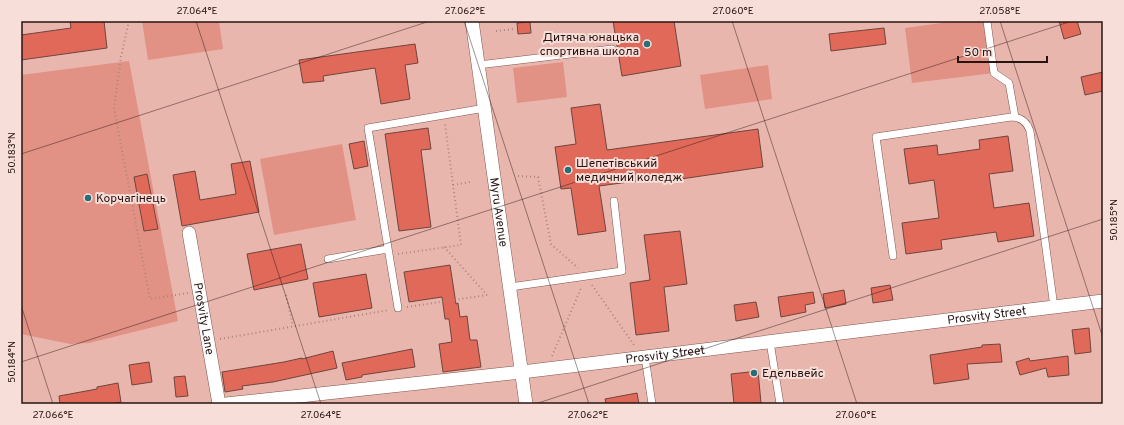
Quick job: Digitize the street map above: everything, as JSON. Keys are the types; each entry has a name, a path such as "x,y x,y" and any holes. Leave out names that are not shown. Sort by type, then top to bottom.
{"street":[{"name":"Myru Avenue","path":"472,21 526,404"},
{"name":"Prosvity Lane","path":"189,233 219,404"},
{"name":"Prosvity Street","path":"226,404 522,372 1103,301"}],"lane":[{"path":"987,21 994,73 1009,83 1015,117"},
{"path":"478,65 612,49"},
{"path":"398,308 368,128 485,108"},
{"path":"893,256 876,137 1015,117 1023,120 1030,131 1054,307"},
{"path":"510,287 622,271 614,201"},
{"path":"328,259 388,252"},
{"path":"770,342 780,404"},
{"path":"645,357 652,404"}],"path":[{"path":"129,21 121,57 114,108 150,299 199,292"},
{"path":"496,31 514,29"},
{"path":"388,252 461,245 444,115"},
{"path":"518,176 538,177 551,244 586,276 635,347"},
{"path":"453,185 470,182"},
{"path":"208,342 398,308 487,295 444,247"},
{"path":"550,360 586,276"},
{"path":"286,295 293,326"}],"shaded area":[{"path":"142,21 219,21 223,49 148,60"},
{"path":"956,21 987,21 994,73 912,83 905,28"},
{"name":"Корчагінець","path":"129,61 178,321 89,343 70,344 21,334 21,75"},
{"path":"563,62 567,97 517,103 513,68"},
{"path":"768,65 772,99 705,109 700,75"},
{"path":"342,144 356,220 274,235 260,159"}],"building":[{"path":"70,21 104,21 107,48 21,60 21,35 71,28"},
{"name":"Дитяча юнацька спортивна школа","path":"613,21 674,21 681,66 622,76"},
{"path":"1059,21 1077,21 1081,34 1064,39"},
{"path":"530,22 531,33 518,34 517,23"},
{"path":"884,28 886,44 831,51 829,34"},
{"path":"415,44 418,63 405,65 410,99 381,104 375,68 323,76 324,81 303,83 299,60"},
{"path":"1103,72 1103,91 1085,95 1081,77"},
{"path":"600,104 607,150 758,129 763,167 674,180 673,176 599,186 606,231 578,235 571,188 561,189 555,147 576,144 571,108"},
{"path":"428,128 431,149 421,150 431,227 399,231 385,134"},
{"path":"1008,136 1013,171 989,174 994,208 1029,203 1034,236 998,242 996,232 941,240 942,249 906,254 902,223 939,218 934,180 909,184 904,149 937,145 938,155 980,149 979,140"},
{"path":"364,141 368,166 354,169 349,144"},
{"path":"250,161 259,212 182,226 173,175 195,171 200,200 236,194 231,164"},
{"path":"147,174 158,229 144,231 134,177"},
{"path":"680,231 687,284 664,287 669,331 636,335 630,283 650,280 644,235"},
{"path":"301,244 308,279 254,290 247,254"},
{"path":"450,265 456,304 458,303 460,317 467,316 470,340 477,340 481,367 443,372 439,344 452,342 449,319 445,319 442,297 409,302 404,272"},
{"path":"366,274 372,308 319,317 313,283"},
{"path":"890,285 893,300 873,303 871,288"},
{"path":"844,290 846,304 825,308 823,294"},
{"path":"813,292 815,303 805,305 806,312 781,317 778,297"},
{"path":"756,302 759,317 736,321 734,305"},
{"path":"1089,328 1091,352 1075,354 1072,330"},
{"path":"1000,344 1002,362 967,364 969,379 934,384 930,355 982,347 982,345"},
{"path":"412,349 415,367 362,375 362,377 346,380 342,363"},
{"path":"333,351 337,368 273,382 242,386 243,389 225,392 222,372 302,359"},
{"path":"1068,356 1069,375 1048,377 1046,368 1020,375 1016,362 1029,358 1030,361"},
{"path":"149,362 152,382 132,385 129,365"},
{"path":"758,371 761,403 734,404 731,374"},
{"path":"185,376 188,396 176,397 174,377"},
{"path":"118,383 121,402 112,404 60,404 59,396 97,389 97,387"},
{"path":"637,393 639,404 606,404 605,399"}],"place":[{"name":"Дитяча юнацька спортивна школа","path":"647,44"},
{"name":"Шепетівський медичний коледж","path":"568,170"},
{"name":"Корчагінець","path":"88,198"},
{"name":"Едельвейс","path":"754,373"}]}
